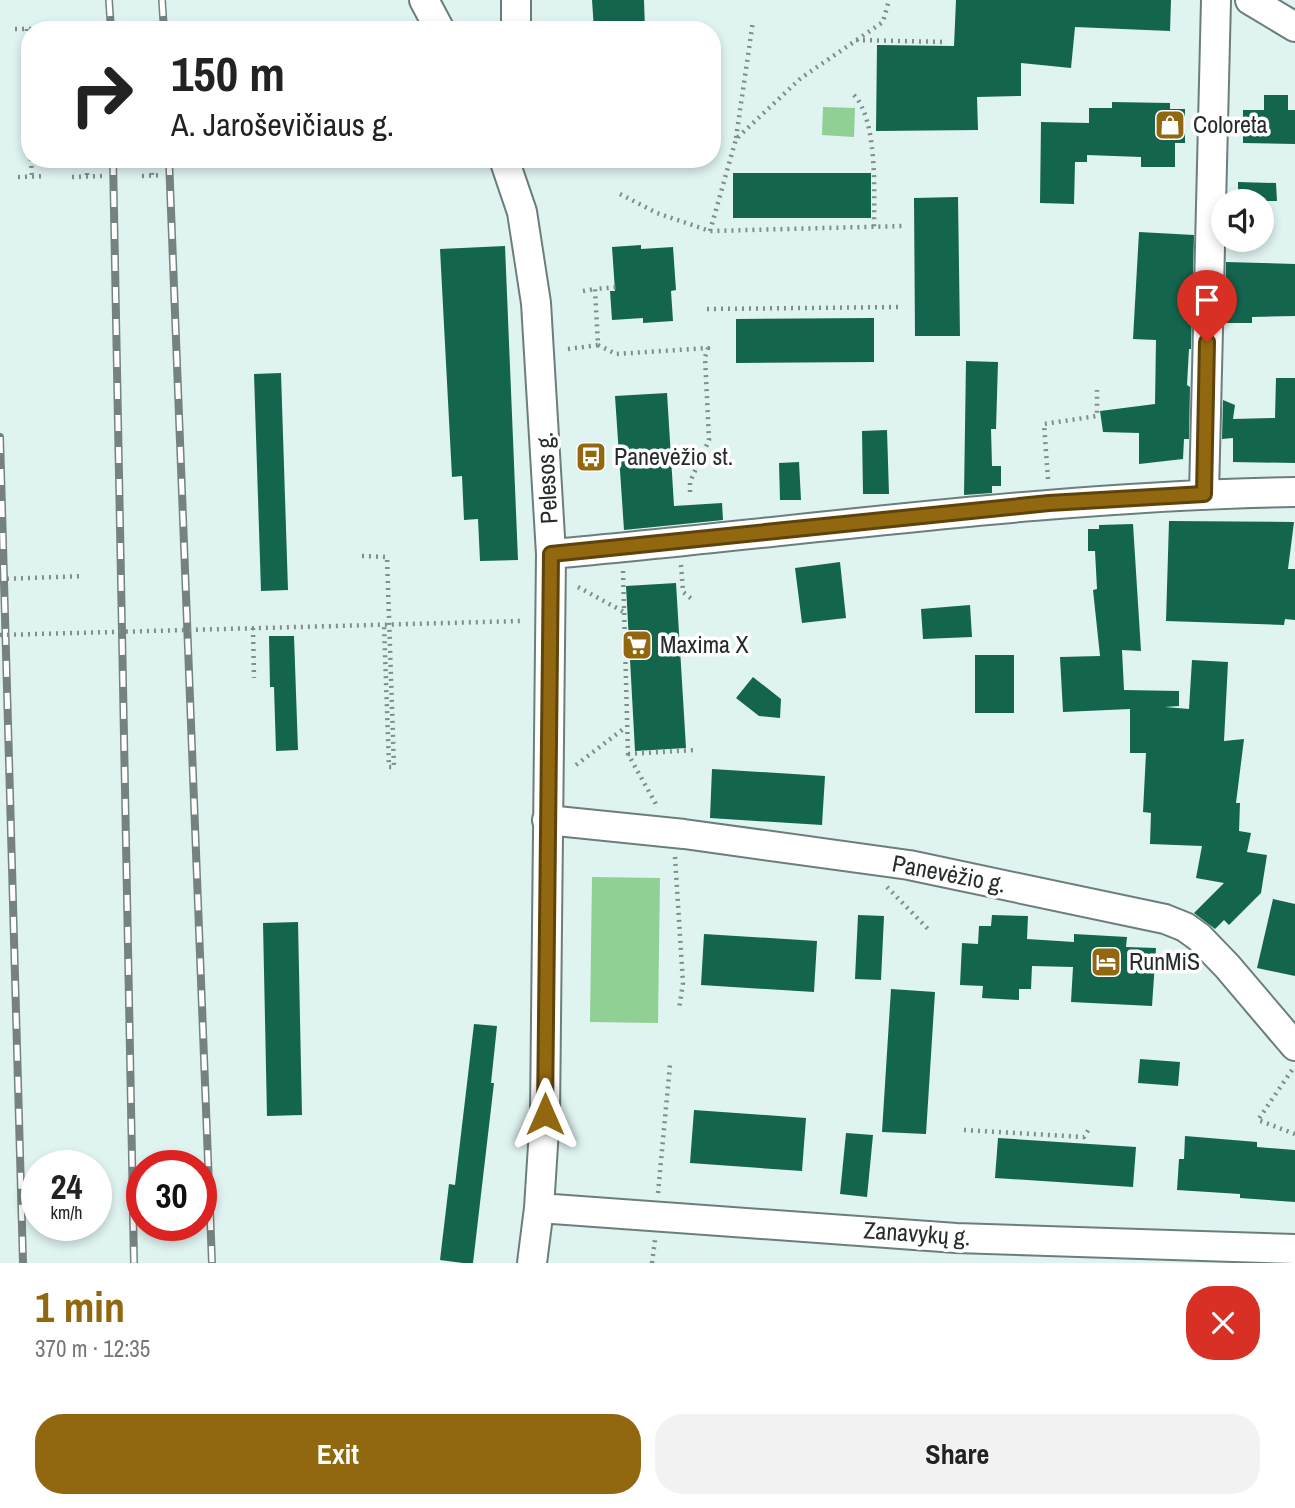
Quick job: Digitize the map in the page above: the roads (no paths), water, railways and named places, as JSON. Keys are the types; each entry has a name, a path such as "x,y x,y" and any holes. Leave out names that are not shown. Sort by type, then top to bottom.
{"street":[{"path":"424,0 435,21"},
{"path":"516,0 516,21"},
{"path":"1204,494 1216,0"},
{"path":"1250,0 1295,27"},
{"name":"Pelesos g.","path":"507,168 522,212 535,290 551,554 545,1114 533,1263"},
{"path":"551,554 1049,503 1295,492"},
{"name":"Panevėžio g.","path":"547,820 671,843 853,856 909,864 1165,919 1185,927 1199,937 1227,966 1295,1049"},
{"name":"Zanavykų g.","path":"539,1208 956,1238 1295,1249"}],"railway":[{"path":"109,0 110,21"},
{"path":"162,0 163,21"},
{"path":"113,168 134,1263"},
{"path":"169,168 212,1263"},
{"path":"0,437 23,1263"}],"place":[{"name":"Coloreta","path":"1170,125"},
{"name":"Panevėžio st.","path":"591,457"},
{"name":"Maxima X","path":"637,645"},
{"name":"RunMiS","path":"1106,962"}]}
